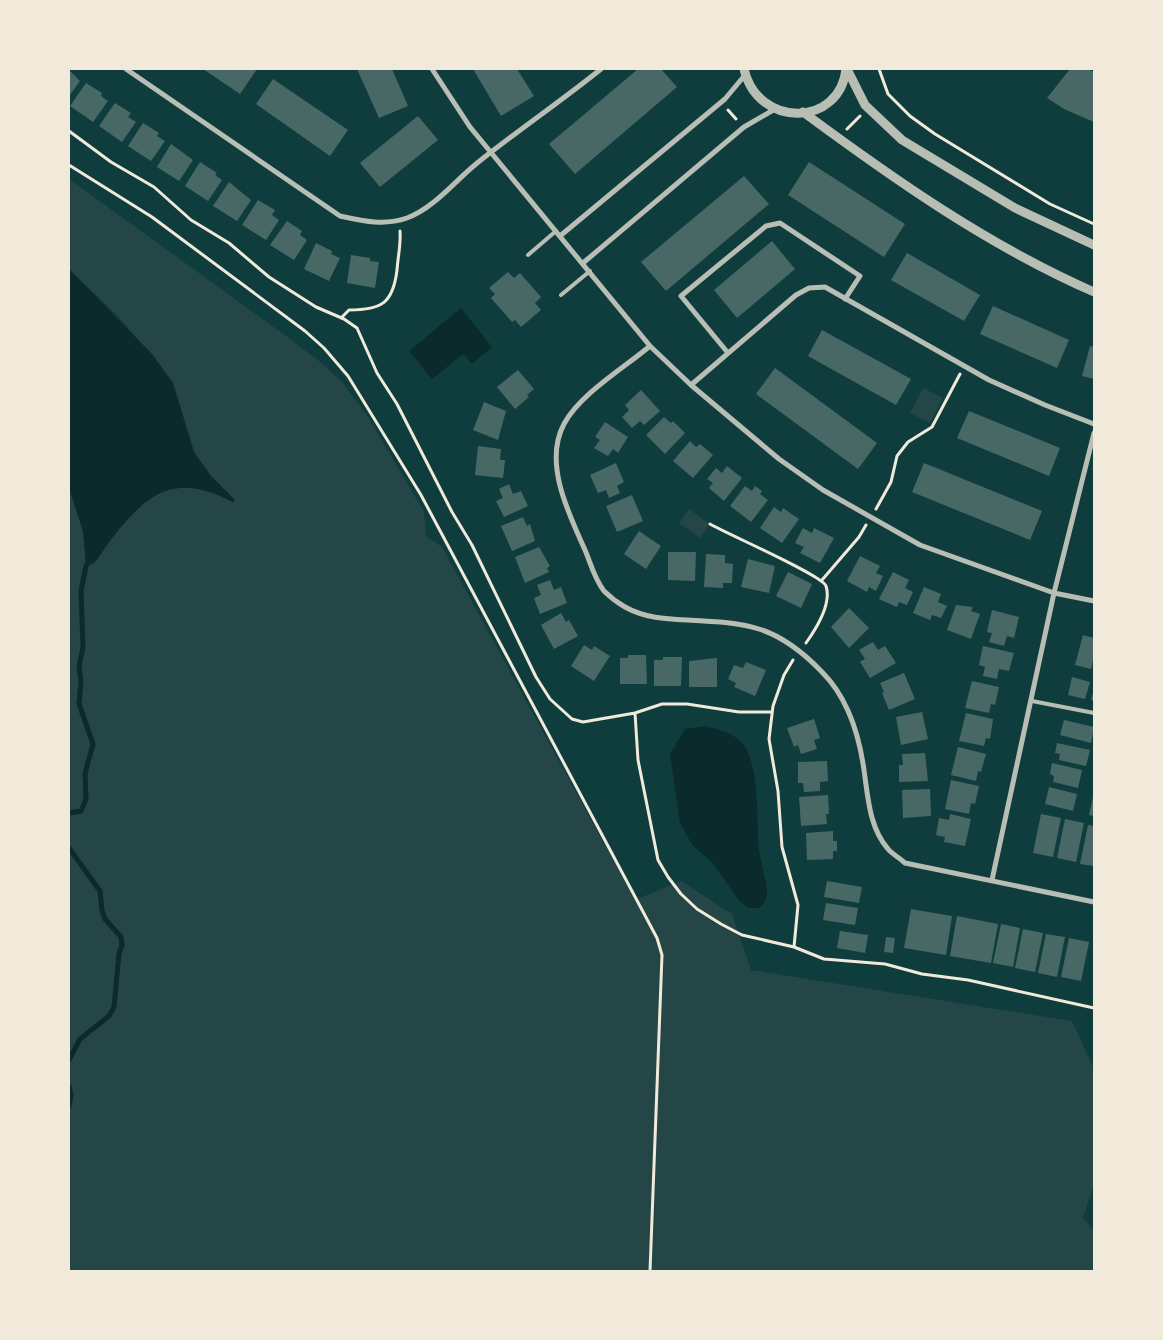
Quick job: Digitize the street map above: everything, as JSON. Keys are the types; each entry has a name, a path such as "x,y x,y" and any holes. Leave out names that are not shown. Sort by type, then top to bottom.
{"street":[{"path":"126,69 340,216 369,222 390,223 410,217 434,201 491,153 601,69"},
{"path":"432,69 450,99 491,153 650,346 691,385 778,459 870,518 920,545 1054,592 1094,602"},
{"path":"558,234 725,99 745,72 756,97 775,109 793,114 817,109 832,99 840,88 846,69"},
{"path":"846,69 865,105 902,140 1015,208 1094,245"},
{"path":"583,263 750,122 775,109"},
{"path":"803,112 949,215 1021,258 1094,292"},
{"path":"728,353 681,296 766,226 780,223 860,276 845,299"},
{"path":"691,385 796,295 809,288 825,287 964,367 1045,406 1094,424"},
{"path":"650,346 581,403 564,424 557,449 558,477 571,518 593,574 605,592 625,607 654,618 734,622 763,628 790,642 800,651 823,672 839,692 859,741 872,820 888,849 905,863 1094,902"},
{"path":"992,880 1054,592 1094,434"}],"lane":[{"path":"528,255 558,234"},
{"path":"561,295 590,271"},
{"path":"1032,701 1094,713"}],"path":[{"path":"879,69 888,94 922,125 993,171 1050,204 1094,224"},
{"path":"728,109 736,119"},
{"path":"846,130 863,114"},
{"path":"69,131 111,162 154,187 191,220 229,242 269,278 316,307 352,323 362,335 377,373 396,404 452,512 472,545 536,677 550,699 572,719 583,722 635,713 662,704 687,704 739,712 772,712"},
{"path":"69,165 152,217 188,243 305,331 336,361 362,396 421,494 573,778 657,938 662,955 650,1271"},
{"path":"342,318 349,310 373,310 392,294 401,242 399,220"},
{"path":"822,580 859,537 891,482 897,456 908,442 932,427 964,367"},
{"path":"710,524 755,547 769,551 797,569 822,580 826,587 822,615 784,675 772,712 769,739 778,791 782,847 798,905 794,946"},
{"path":"635,713 638,760 658,860 681,894 697,909 742,935 794,946 824,958 885,964 922,974 968,980 1094,1008"}],"shaded area":[{"path":"69,179 282,333 319,361 343,383 367,415 424,512 426,536 442,547 635,900 681,881 732,914 751,970 1072,1021 1094,1069 1094,1184 1083,1218 1094,1230 1094,1271 69,1271 69,488 83,531 87,566 94,564 110,540 132,514 158,494 171,488 185,486 198,488 210,491 233,502 232,497 211,476 194,452 173,383 119,317 69,269"},
{"path":"69,269 152,354 173,383 194,452 211,476 235,500 233,502 194,488 177,488 163,492 149,500 136,511 97,559 86,566 83,531 69,488"},
{"path":"461,308 492,347 472,364 463,354 432,379 409,351"},
{"path":"923,388 943,398 930,423 910,413"},
{"path":"689,509 710,524 700,538 679,523"},
{"path":"705,726 724,731 740,741 747,750 751,762 756,792 759,850 767,894 765,901 759,908 748,908 739,901 713,863 693,846 680,823 670,754 685,729"}],"building":[{"path":"203,69 257,69 240,94"},
{"path":"357,69 392,69 408,106 379,118"},
{"path":"473,69 517,69 534,96 501,116"},
{"path":"638,69 661,69 677,87 575,174 549,144"},
{"path":"1070,69 1087,69 1094,72 1094,122 1064,109 1047,98"},
{"path":"69,70 80,81 69,96"},
{"path":"273,79 348,130 330,156 256,104"},
{"path":"86,83 102,93 101,96 108,101 93,122 70,106"},
{"path":"115,103 131,113 128,117 136,122 122,142 99,126"},
{"path":"418,116 438,140 380,187 360,163"},
{"path":"143,123 159,133 157,136 165,141 151,161 128,146"},
{"path":"171,144 193,160 179,181 157,167"},
{"path":"200,162 217,173 215,175 222,180 208,201 185,186"},
{"path":"809,162 905,224 884,257 788,195"},
{"path":"744,176 769,204 666,291 641,262"},
{"path":"229,182 251,200 237,221 213,206"},
{"path":"258,200 275,210 272,215 279,220 266,240 242,225"},
{"path":"287,221 302,231 300,235 307,240 294,260 270,245"},
{"path":"772,241 795,269 737,318 714,290"},
{"path":"316,243 332,251 331,254 340,258 329,281 304,269"},
{"path":"907,253 980,295 964,321 891,280"},
{"path":"351,255 370,258 370,261 379,262 375,288 347,283"},
{"path":"508,272 514,278 520,273 541,297 535,303 541,310 521,327 515,320 512,322 491,298 495,294 489,288"},
{"path":"993,306 1069,340 1057,368 980,334"},
{"path":"822,330 911,379 896,405 808,356"},
{"path":"1090,346 1094,347 1094,379 1082,376"},
{"path":"775,368 877,443 858,469 756,394"},
{"path":"518,370 534,389 527,395 529,397 515,409 497,387"},
{"path":"641,390 660,411 644,425 640,421 632,428 622,417 629,410 625,405"},
{"path":"484,402 506,411 498,440 473,430"},
{"path":"969,411 1060,448 1049,476 957,438"},
{"path":"664,417 671,423 673,421 685,433 665,454 646,435"},
{"path":"605,422 628,437 618,453 613,449 608,456 594,448 600,440 595,437"},
{"path":"690,441 696,447 700,444 713,455 693,478 673,461"},
{"path":"478,446 501,449 500,460 505,460 503,478 475,475"},
{"path":"616,463 624,482 617,486 620,493 609,498 606,490 598,493 590,475"},
{"path":"924,463 1042,511 1030,540 912,492"},
{"path":"727,466 742,478 724,501 709,488 713,483 707,479 716,468 722,473"},
{"path":"509,484 513,494 521,491 528,506 504,517 496,501 503,498 499,489"},
{"path":"745,486 752,491 755,486 762,491 760,494 768,500 751,522 730,506"},
{"path":"632,495 643,521 617,532 606,506"},
{"path":"774,507 781,512 783,508 799,519 782,543 760,528"},
{"path":"523,517 527,526 530,524 535,541 512,551 501,526"},
{"path":"803,528 812,533 814,528 834,538 820,563 800,553 804,547 795,543"},
{"path":"639,531 661,546 646,569 624,554"},
{"path":"539,547 550,566 547,568 549,572 525,583 515,557"},
{"path":"668,552 696,552 695,581 668,580"},
{"path":"706,554 725,555 725,563 733,564 732,583 723,583 723,588 704,587"},
{"path":"860,556 880,566 876,573 883,576 876,591 869,587 867,592 847,581"},
{"path":"748,559 775,566 769,593 741,587"},
{"path":"788,572 812,584 801,608 776,596"},
{"path":"893,572 909,580 905,588 913,592 907,605 899,602 897,607 879,599"},
{"path":"550,580 554,590 561,587 567,603 540,614 534,598 541,595 537,585"},
{"path":"924,587 941,594 938,602 947,606 941,618 932,615 930,620 913,613"},
{"path":"956,605 973,607 971,611 980,614 971,639 947,630"},
{"path":"849,608 869,628 849,648 831,627"},
{"path":"992,610 1019,617 1014,638 1007,636 1004,646 989,642 992,633 987,632"},
{"path":"561,613 566,622 569,620 578,636 554,649 541,625"},
{"path":"1083,635 1094,638 1094,656 1091,669 1075,665"},
{"path":"873,642 878,650 885,646 896,663 870,678 860,662 865,659 859,650"},
{"path":"584,645 592,650 594,646 610,656 594,681 571,666"},
{"path":"983,646 1014,653 1009,671 999,669 997,679 983,676 985,667 979,665"},
{"path":"628,655 646,655 647,684 620,684 620,658 628,658"},
{"path":"663,657 682,657 681,686 654,686 654,660 663,660"},
{"path":"717,658 717,687 689,687 689,661"},
{"path":"746,662 766,670 755,696 734,687 736,683 728,679 734,665 743,668"},
{"path":"904,673 915,699 889,710 880,683"},
{"path":"1072,677 1090,682 1085,699 1068,695"},
{"path":"972,681 999,687 995,705 991,704 989,713 965,708"},
{"path":"1094,689 1094,700 1091,700"},
{"path":"922,712 928,739 901,745 896,717"},
{"path":"966,713 993,719 990,739 986,738 984,746 959,741"},
{"path":"814,719 820,738 814,740 817,749 801,754 798,745 794,747 787,728"},
{"path":"1064,720 1094,727 1091,743 1060,735"},
{"path":"1057,743 1090,750 1086,766 1059,760 1060,754 1055,753"},
{"path":"958,747 986,754 981,772 978,771 976,781 951,775"},
{"path":"925,753 928,781 899,782 899,765 903,765 902,754"},
{"path":"827,761 828,781 820,782 820,791 804,792 803,783 798,783 798,762"},
{"path":"1052,763 1082,770 1078,788 1053,782 1054,776 1050,774"},
{"path":"951,780 979,786 975,804 971,803 969,814 945,809"},
{"path":"1049,787 1077,794 1073,811 1045,804"},
{"path":"930,789 931,816 903,818 902,790"},
{"path":"828,795 829,814 826,814 827,824 801,826 799,797"},
{"path":"1094,798 1094,816 1089,815"},
{"path":"950,814 971,819 965,846 944,842 945,837 936,835 939,818 949,820"},
{"path":"1041,814 1061,818 1053,857 1033,853"},
{"path":"1065,819 1084,823 1076,862 1057,858"},
{"path":"1088,825 1094,826 1094,866 1080,864"},
{"path":"833,831 833,841 837,841 837,851 833,851 833,859 807,860 806,833"},
{"path":"827,881 862,887 859,903 824,897"},
{"path":"826,903 858,908 855,925 823,920"},
{"path":"911,909 952,916 946,955 904,948"},
{"path":"957,916 998,924 991,963 950,956"},
{"path":"1001,924 1020,928 1013,967 993,963"},
{"path":"1023,929 1043,933 1035,972 1015,968"},
{"path":"840,931 868,935 865,953 837,948"},
{"path":"1046,934 1065,937 1057,977 1038,973"},
{"path":"886,937 895,938 893,953 884,952"},
{"path":"1069,938 1089,942 1081,981 1061,977"}],"waterway":[{"path":"69,813 81,811 86,799 85,774 93,744 79,704 81,682 79,666 83,647 81,591 86,566"},
{"path":"69,848 100,891 102,911 105,919 121,937 122,945 119,954 114,1007 109,1016 80,1039 69,1060"},
{"path":"69,1086 71,1095 69,1106"}]}
